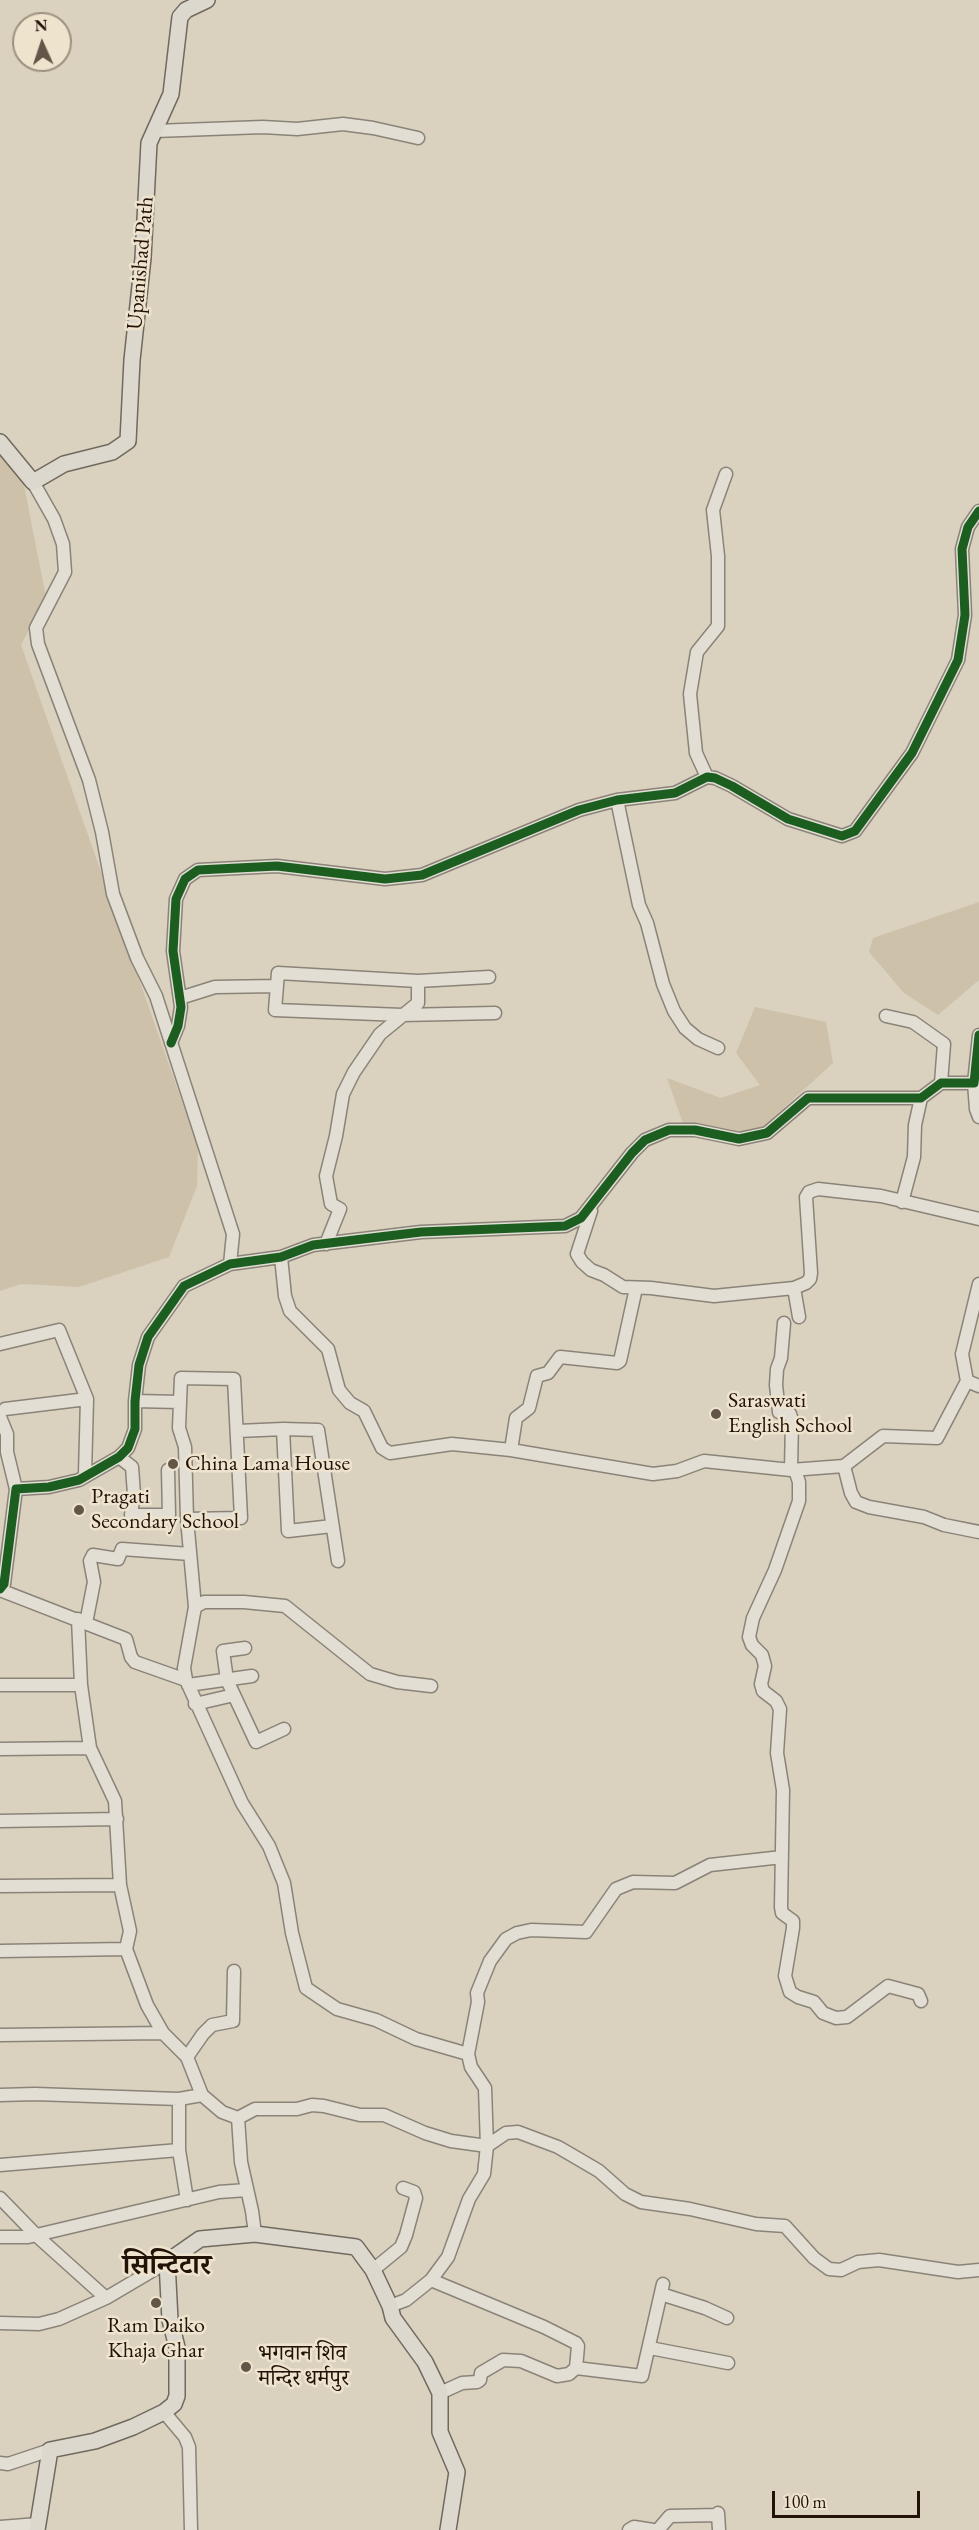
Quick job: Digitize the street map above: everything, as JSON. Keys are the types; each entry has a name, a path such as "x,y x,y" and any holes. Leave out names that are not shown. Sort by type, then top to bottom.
{"main road":[{"name":"Upanishad Path","path":"33,482 64,464 112,453 128,441 132,360 143,258 149,143 171,94 180,17 186,10 207,0"},
{"path":"0,442 33,482"},
{"path":"38,2527 50,2450 94,2441 133,2427 164,2412 174,2404 177,2396 177,2347 170,2320 167,2262 200,2240 255,2234 356,2247 373,2270 390,2306 393,2318 425,2362 440,2393 440,2432 457,2472 448,2530"}],"street":[{"path":"155,131 263,127 297,129 343,124 418,138"},
{"path":"707,777 696,753 690,694 697,652 718,626 718,556 713,510 726,474"},
{"path":"33,482 57,527 63,544 65,572 36,628 38,644 89,780 102,832 113,894 137,958 156,996 233,1234 230,1264"},
{"path":"171,1043 178,1026 180,998 172,951 176,899 185,879 198,870 277,866 386,879 422,875 534,827 617,800 675,793 707,777 732,786 788,819 842,836 855,831 912,753 958,660 965,615 962,549 968,527 979,511"},
{"path":"617,800 639,905 647,923 670,1002 685,1028 698,1039 718,1048"},
{"path":"489,977 418,981 278,973 275,1010 402,1015 495,1013"},
{"path":"326,1244 340,1209 331,1204 326,1176 343,1094 354,1072 380,1034 418,1004 418,981"},
{"path":"180,998 215,987 277,986"},
{"path":"886,1016 913,1022 944,1044 941,1083"},
{"path":"979,1035 974,1083 976,1109 979,1117"},
{"path":"16,1489 49,1487 79,1480 119,1457 128,1448 135,1429 135,1401 140,1365 148,1337 184,1286 230,1264 281,1257 313,1245 421,1232 565,1226 581,1218 632,1153 645,1140 669,1130 695,1130 739,1139 767,1133 808,1098 921,1098 941,1083 974,1083"},
{"path":"902,1202 914,1156 915,1125 921,1098"},
{"path":"590,1207 591,1211 577,1254 591,1270 604,1275 620,1286 714,1296 794,1288 810,1279 806,1197 809,1192 818,1189 881,1197 979,1219"},
{"path":"281,1257 285,1296 290,1311 328,1350 339,1390 350,1403 364,1411 382,1448 390,1453 452,1444 511,1450 653,1474 677,1472 704,1461 793,1470 844,1466 883,1436 937,1438 966,1381 962,1354 979,1284"},
{"path":"511,1450 516,1418 529,1408 537,1376 548,1373 560,1357 616,1363 620,1361 636,1288"},
{"path":"794,1288 799,1317"},
{"path":"784,1323 776,1385 779,1412 790,1414 792,1420 793,1470 799,1482 799,1502 775,1570 753,1618 749,1637 752,1645 762,1655 765,1665 761,1684 763,1691 776,1701 780,1709 777,1753 783,1790 781,1906 782,1913 793,1921 785,1976 790,1992 814,2002 823,2013 836,2018 847,2017 888,1986 918,1994 921,2001"},
{"path":"0,1344 59,1330 87,1399 85,1474"},
{"path":"119,1457 132,1467 134,1494 128,1514 187,1517 241,1518 234,1379 181,1378 179,1428 184,1447 187,1517 195,1606 184,1668 187,1683 242,1803 269,1846 284,1883 292,1933 306,1988 337,2009 376,2020 416,2038 468,2054"},
{"path":"966,1381 979,1386"},
{"path":"87,1399 2,1413 7,1434 7,1452 16,1489 4,1584 0,1589 126,1640 131,1657 135,1662 187,1683 252,1676"},
{"path":"135,1401 180,1402"},
{"path":"283,1429 288,1531 332,1526"},
{"path":"238,1431 318,1430 338,1561"},
{"path":"844,1466 850,1493 856,1502 979,1532"},
{"path":"168,1470 169,1515"},
{"path":"190,1554 122,1549 118,1559 93,1555 90,1561 94,1582 82,1621 81,1685 90,1748 116,1801 120,1885 130,1930 126,1949 147,2005 164,2033 187,2057 202,2095 222,2112 238,2118 255,2109 297,2109 312,2105 360,2115 384,2115 442,2138 487,2146 506,2133 528,2134 599,2171 625,2194 641,2202 690,2209 756,2224 785,2226 814,2258 829,2269 841,2270 858,2262 879,2260 958,2272 979,2270"},
{"path":"195,1606 204,1602 285,1606 370,1674 397,1682 431,1686"},
{"path":"244,1648 223,1651 227,1680 256,1742 284,1729"},
{"path":"0,1685 81,1685"},
{"path":"195,1704 234,1695"},
{"path":"0,1749 90,1748"},
{"path":"0,1821 117,1819"},
{"path":"390,2306 406,2300 431,2280 448,2257 469,2199 487,2162 485,2088 471,2067 468,2054 478,2002 477,1993 490,1961 506,1939 517,1933 531,1930 586,1932 616,1888 633,1882 675,1883 710,1865 782,1857"},
{"path":"0,1886 120,1885"},
{"path":"0,1951 126,1949"},
{"path":"187,2057 212,2025 233,2021 234,1971"},
{"path":"0,2035 164,2033"},
{"path":"0,2095 179,2099 202,2095"},
{"path":"179,2099 179,2150 187,2200"},
{"path":"238,2118 241,2162 255,2234"},
{"path":"0,2165 179,2150"},
{"path":"373,2270 401,2247 406,2235 417,2198 414,2192 403,2188"},
{"path":"0,2237 37,2236 219,2192 247,2190"},
{"path":"0,2198 37,2236 106,2298"},
{"path":"0,2323 39,2324 68,2315 106,2298 167,2262"},
{"path":"431,2280 544,2327 578,2346 576,2368 569,2374 557,2376 521,2361 503,2360 481,2373 480,2380 477,2382 462,2384 440,2393"},
{"path":"576,2368 642,2376 662,2289 727,2318"},
{"path":"650,2348 728,2363"},
{"path":"164,2412 185,2437 189,2447 191,2530"},
{"path":"0,2463 8,2464 50,2450"},
{"path":"658,2530 670,2517 718,2514 719,2530"},
{"path":"0,2527 38,2527"},
{"path":"629,2530 634,2527 653,2530"}],"shaded area":[{"path":"0,448 20,465 46,597 21,645 198,1147 197,1186 169,1257 79,1287 21,1284 0,1291"},
{"path":"979,902 979,980 938,1015 904,993 869,952 873,938"},
{"path":"755,1007 826,1022 833,1063 762,1128 738,1133 683,1123 667,1078 721,1098 760,1085 736,1053"}],"cycle path":[{"path":"171,1043 178,1026 181,1007 173,951 176,899 185,879 198,870 277,866 385,879 422,875 579,810 617,800 675,793 707,777 732,786 788,819 842,836 855,831 912,753 958,660 965,615 962,549 968,527 979,511"},
{"path":"0,1589 4,1584 16,1489 49,1487 79,1480 119,1457 128,1448 135,1429 139,1365 148,1337 184,1286 230,1264 281,1257 313,1245 421,1232 565,1226 581,1218 632,1153 645,1140 669,1130 695,1130 739,1139 767,1133 808,1098 921,1098 941,1083 974,1083 979,1035"}],"place":[{"name":"Saraswati English School","path":"716,1414"},
{"name":"China Lama House","path":"173,1464"},
{"name":"Pragati Secondary School","path":"79,1510"},
{"name":"Ram Daiko Khaja Ghar","path":"156,2303"},
{"name":"भगवान शिव मन्दिर धर्मपुर","path":"246,2367"}],"district":[{"name":"सिन्टिटार","path":"167,2266"}]}
